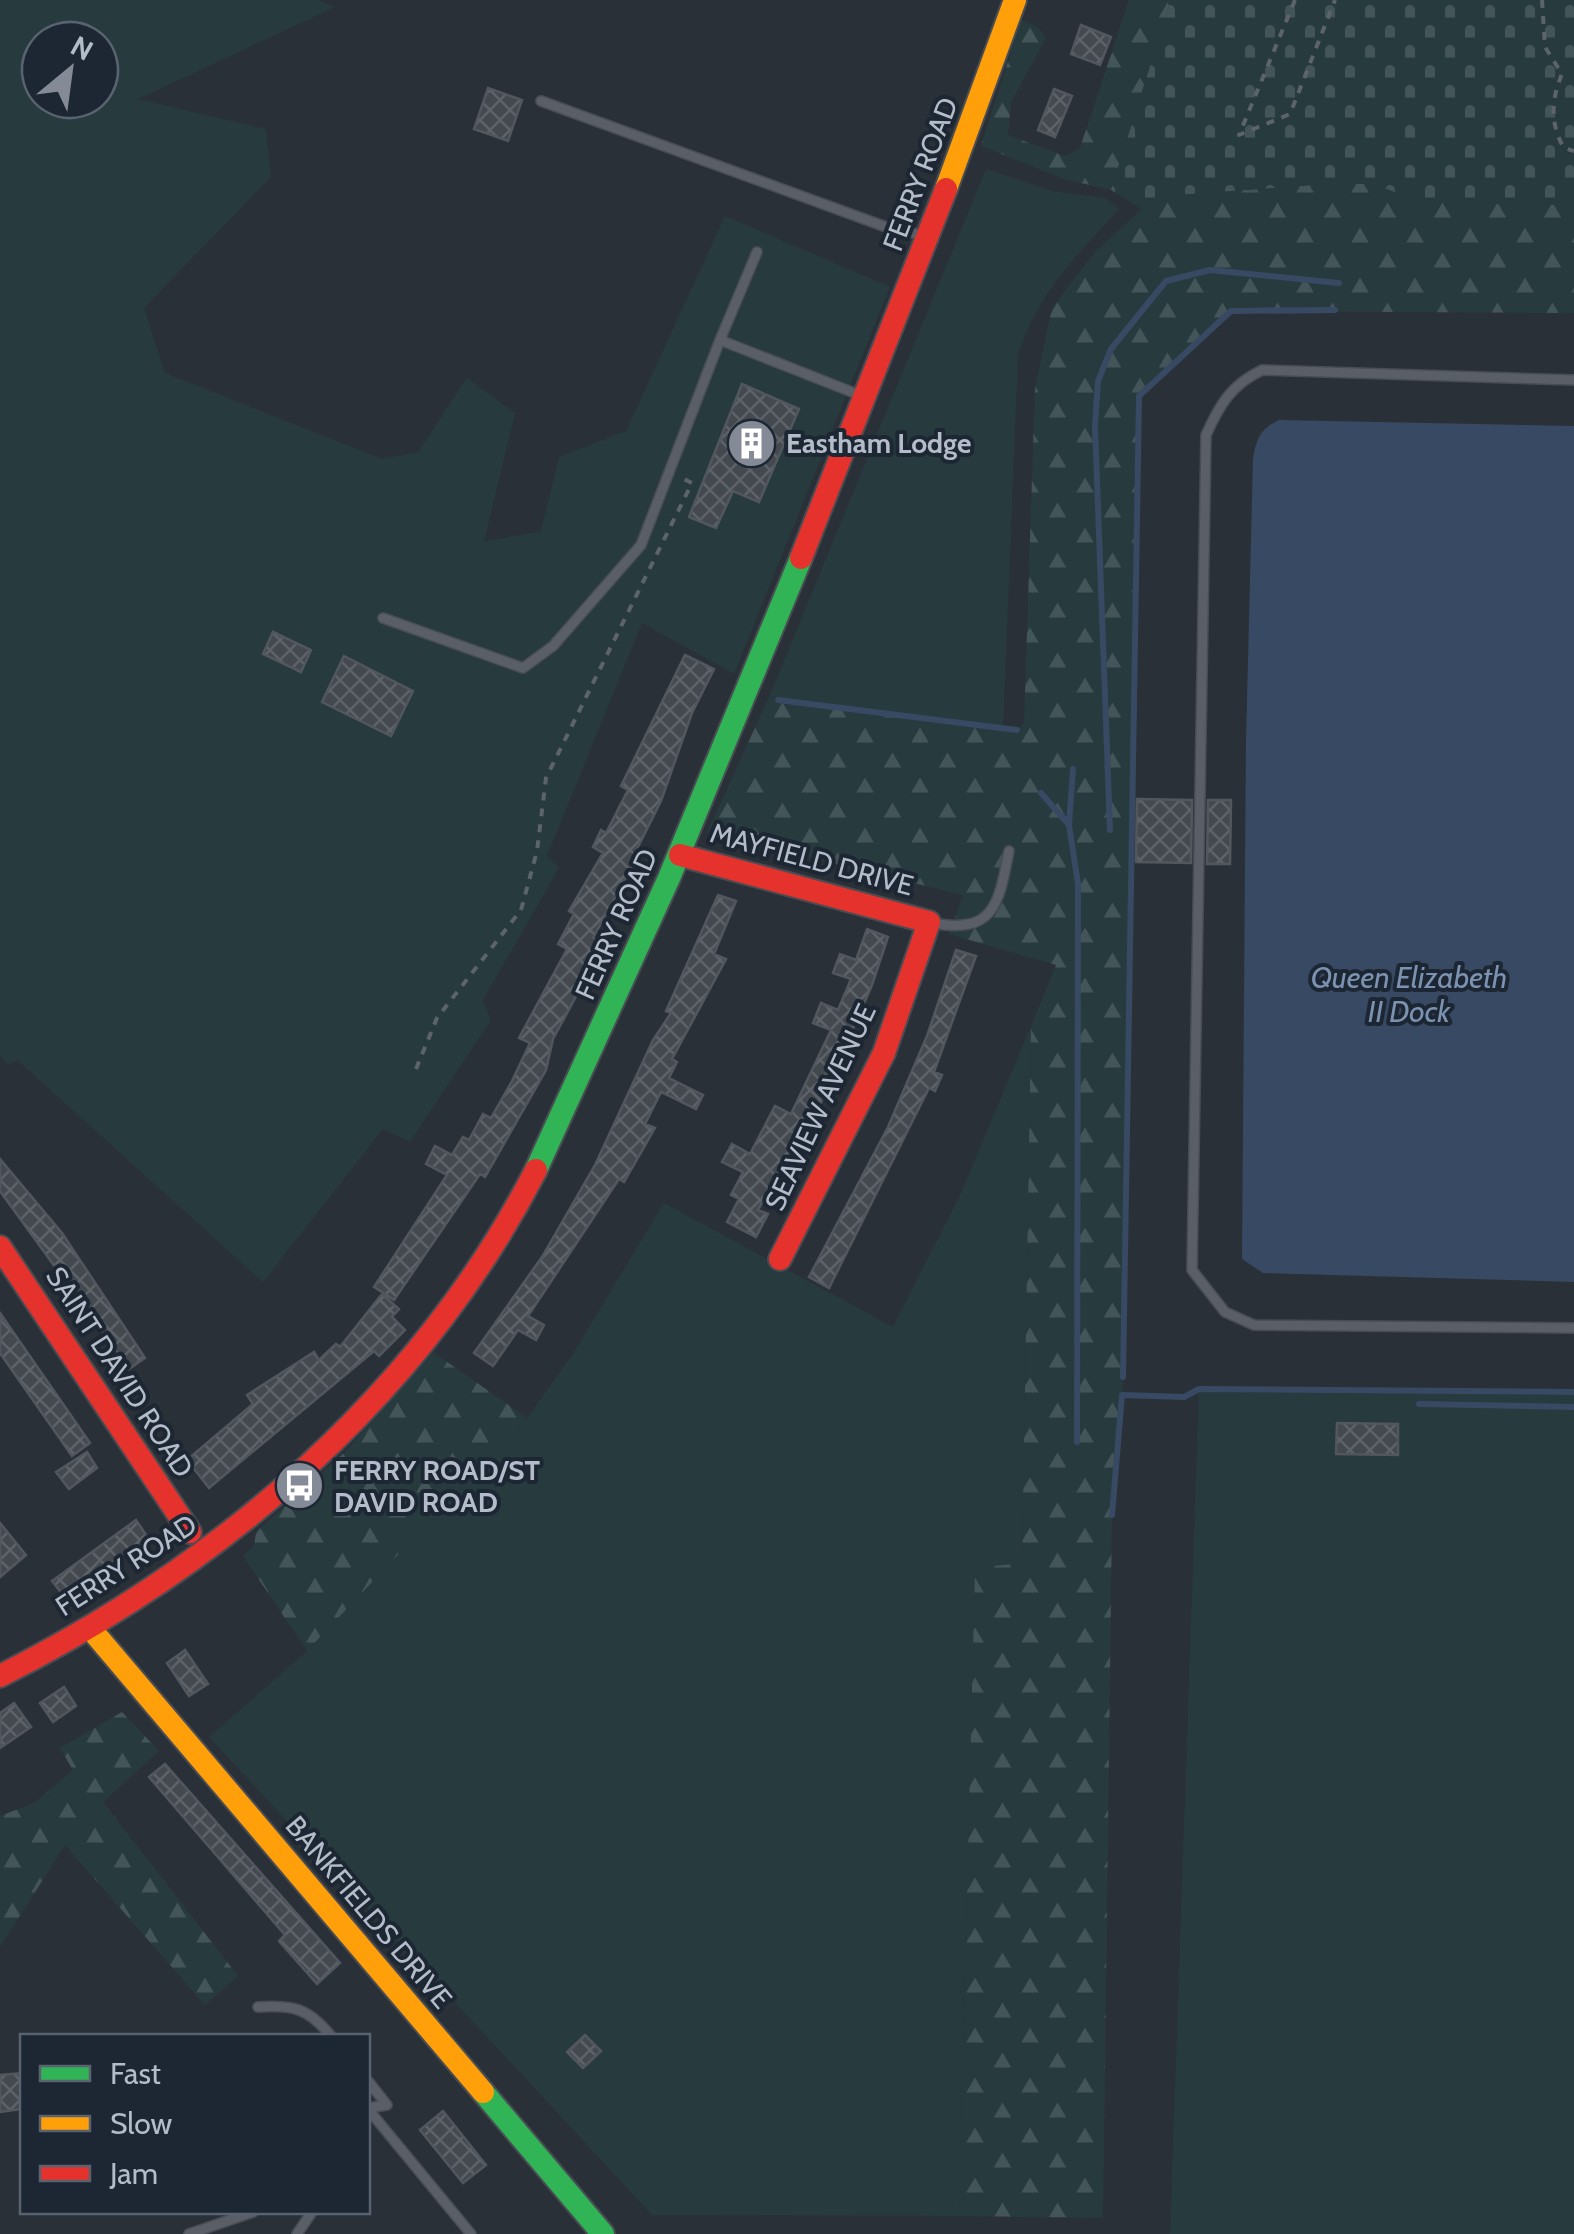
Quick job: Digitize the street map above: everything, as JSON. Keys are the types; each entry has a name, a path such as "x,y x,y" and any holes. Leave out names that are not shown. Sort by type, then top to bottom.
{"street":[{"name":"FERRY ROAD","path":"0,1676 90,1628 206,1552 316,1458 365,1410 428,1333 549,1146 680,854 928,236 1015,0"},
{"name":"MAYFIELD DRIVE","path":"680,854 929,922"},
{"name":"SEAVIEW AVENUE","path":"780,1258 884,1053 929,922"},
{"name":"SAINT DAVID ROAD","path":"0,1246 190,1532"},
{"name":"BANKFIELDS DRIVE","path":"90,1628 600,2233"}],"lane":[{"path":"541,101 886,227 928,236"},
{"path":"383,618 523,668 553,646 642,544 757,252"},
{"path":"720,340 864,397"},
{"path":"1574,380 1262,370 1238,382 1218,407 1206,435 1192,1270 1225,1312 1254,1325 1574,1328"},
{"path":"929,922 967,927 984,919 996,900 1009,850"},
{"path":"258,2007 296,2005 314,2015 329,2034"},
{"path":"370,2084 387,2105 370,2109"},
{"path":"370,2111 471,2234"},
{"path":"189,2234 247,2214"}],"path":[{"path":"1295,0 1239,135 1290,114 1334,0"},
{"path":"1542,0 1545,47 1562,74 1553,94 1553,129 1564,148 1574,151"},
{"path":"416,1069 437,1018 521,910 537,851 546,778 561,740 692,483 670,474"}],"green space":[{"path":"0,0 319,0 335,7 138,99 266,129 271,177 144,308 165,373 382,459 418,452 467,378 515,413 484,542 541,531 559,457 626,431 725,216 890,287 734,674 642,623 547,856 559,868 483,1000 491,1020 410,1142 383,1129 263,1282 17,1060 8,1065 0,1055"},
{"path":"1129,0 1171,0 1111,190 1064,179 981,146 1021,20 1038,27 1046,38 1011,102 1008,135 1065,156 1080,148"},
{"path":"1171,0 1574,0 1574,205 1420,202 1374,184 1327,184 1177,195 1142,209 1111,190"},
{"path":"986,169 1052,191 1105,198 1119,209 1047,294 1018,356 1003,729 769,697"},
{"path":"1374,184 1420,202 1574,205 1574,313 1232,311 1139,396 1123,1377 1112,1515 1103,2218 959,2216 975,1568 1022,1563 1031,1026 1056,965 949,934 963,895 707,833 769,697 1017,730 1024,723 1035,388 1052,308 1095,252 1142,209 1177,195"},
{"path":"1031,1026 1022,1564 975,1569 959,2216 652,2215 209,1737 307,1651 527,1418 572,1355 664,1203 893,1327 960,1195"},
{"path":"433,1352 527,1418 307,1651 243,1556 254,1546 256,1532 346,1451"},
{"path":"1199,1389 1574,1395 1574,2234 1170,2234"},
{"path":"122,1712 159,1751 103,1802 238,1976 205,2005 65,1845 0,1947 0,1816 34,1803 73,1770 60,1748"}],"water":[{"name":"Queen Elizabeth II Dock","path":"1279,420 1574,426 1574,1282 1263,1273 1242,1259 1246,741 1253,459 1260,435"}],"building":[{"path":"1081,25 1111,37 1100,65 1071,54"},
{"path":"488,88 522,100 508,141 474,129"},
{"path":"1054,89 1072,96 1055,137 1038,130"},
{"name":"Eastham Lodge","path":"742,384 799,409 759,502 733,491 716,528 689,517"},
{"path":"273,632 311,650 301,672 263,654"},
{"path":"685,655 714,669 692,713 661,801 630,863 633,864 593,938 601,942 601,950 553,1039 546,1070 485,1177 480,1174 394,1300 374,1287 447,1175 426,1164 435,1146 452,1155 463,1137 469,1140 483,1114 491,1118 512,1081 530,1043 519,1038 567,949 558,944 574,914 569,911 603,853 593,847 601,830 606,833 628,790 621,786"},
{"path":"344,656 413,691 391,736 322,702"},
{"path":"1137,799 1192,800 1191,863 1136,862"},
{"path":"1208,800 1231,800 1230,864 1207,864"},
{"path":"718,895 736,901 714,954 726,959 672,1059 677,1062 669,1078 703,1095 696,1109 661,1092 645,1124 655,1128 624,1182 619,1179 528,1316 544,1325 536,1340 518,1330 493,1366 474,1353 542,1257 595,1165 653,1040 671,1013 666,1011"},
{"path":"867,929 888,937 872,985 816,1114 811,1112 758,1210 768,1214 756,1237 727,1222 739,1199 731,1195 743,1172 722,1162 732,1144 750,1154 775,1106 791,1114 831,1030 813,1023 821,1003 838,1010 851,979 833,973 840,954 856,960"},
{"path":"956,950 976,956 934,1072 942,1075 935,1091 929,1088 829,1288 809,1277 888,1127 927,1036"},
{"path":"0,1159 62,1233 145,1358 129,1369 0,1191"},
{"path":"382,1294 399,1309 392,1317 405,1330 379,1356 374,1351 209,1488 187,1460 253,1404 247,1395 314,1352 319,1360 336,1344 340,1347"},
{"path":"0,1313 90,1443 72,1456 0,1353"},
{"path":"1337,1423 1398,1424 1398,1455 1336,1454"},
{"path":"87,1452 97,1468 69,1489 56,1472"},
{"path":"136,1520 148,1538 63,1595 52,1581"},
{"path":"0,1523 26,1555 0,1577"},
{"path":"185,1650 208,1684 189,1696 167,1663"},
{"path":"64,1687 76,1706 53,1722 40,1703"},
{"path":"14,1703 31,1727 0,1748 0,1713"},
{"path":"165,1764 340,1963 317,1984 279,1941 285,1935 149,1777"},
{"path":"585,2035 601,2051 583,2068 567,2052"},
{"path":"20,2073 20,2109 0,2112 0,2075"},
{"path":"443,2111 486,2165 463,2183 420,2130"}],"waterway":[{"path":"1110,830 1095,426 1098,381 1111,349 1166,281 1210,270 1339,283"},
{"path":"1123,1377 1139,396 1231,311 1335,310"},
{"path":"778,700 1017,730"},
{"path":"1073,769 1069,825 1078,884 1077,1442"},
{"path":"1041,793 1069,825"},
{"path":"1112,1515 1122,1395 1184,1397 1199,1389 1574,1392"},
{"path":"1419,1404 1574,1407"}],"traffic: fast":[{"path":"536,1170 669,878 801,558"},
{"path":"483,2092 603,2234"}],"traffic: slow":[{"path":"946,189 1015,0"},
{"path":"90,1628 483,2092"}],"traffic: jam":[{"path":"801,558 946,189"},
{"path":"680,855 929,922 884,1053 780,1259"},
{"path":"0,1676 83,1631 162,1581 237,1526 308,1465 374,1399 435,1328 489,1252 536,1170"},
{"path":"0,1247 190,1532"}],"place":[{"name":"Eastham Lodge","path":"751,443"},
{"name":"FERRY ROAD/ST DAVID ROAD","path":"299,1486"}]}
